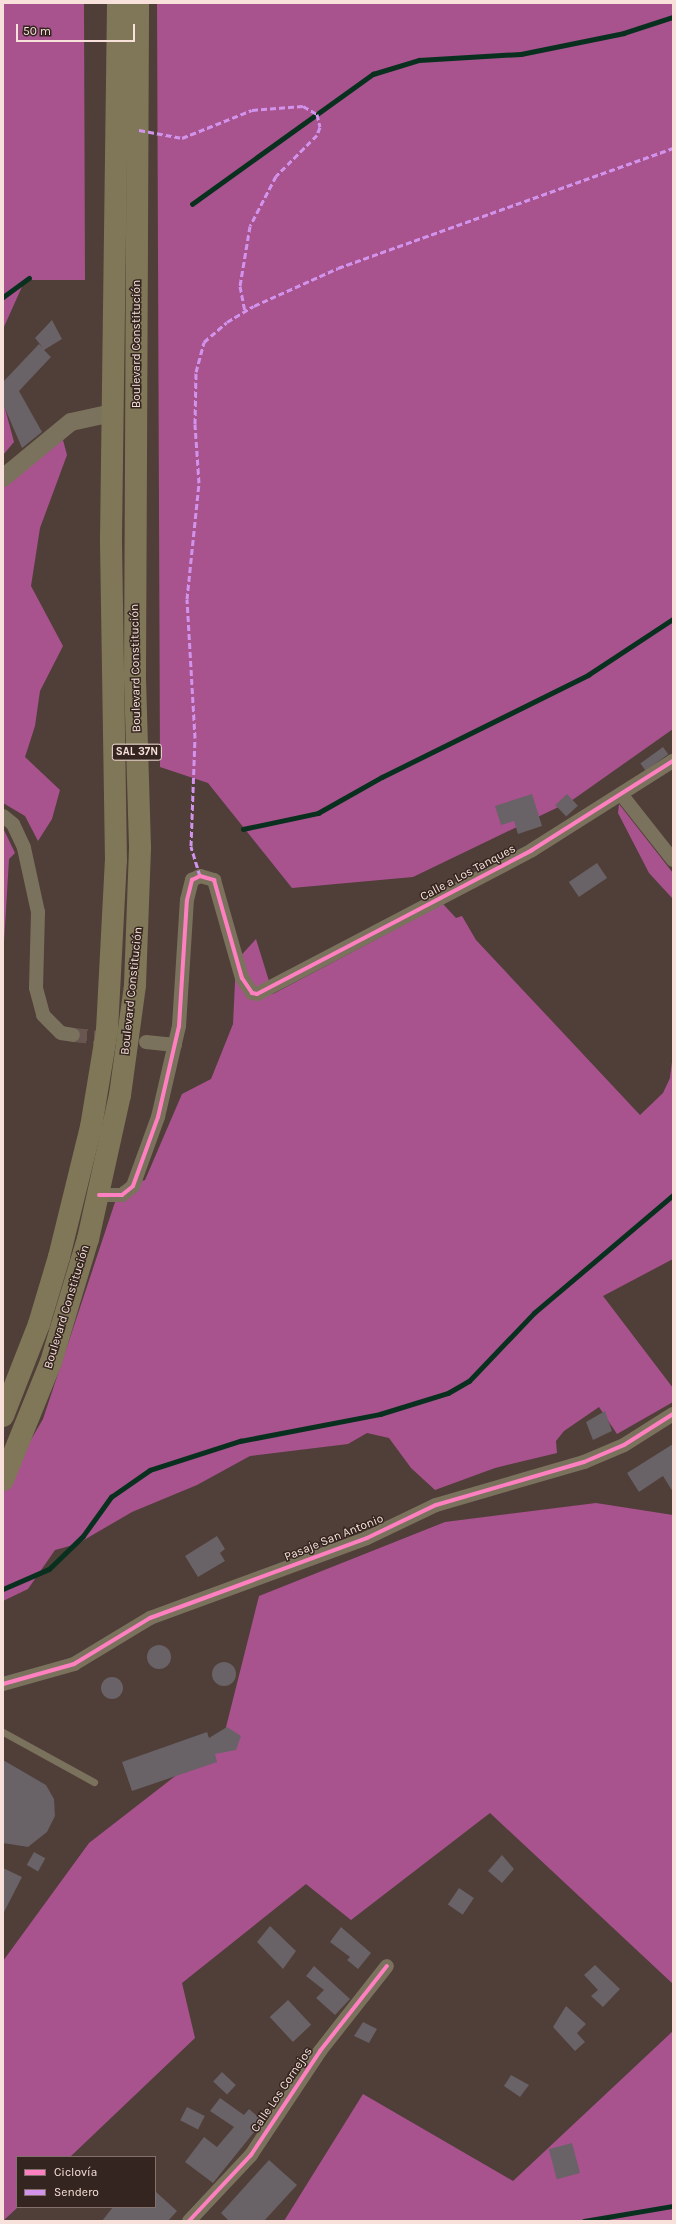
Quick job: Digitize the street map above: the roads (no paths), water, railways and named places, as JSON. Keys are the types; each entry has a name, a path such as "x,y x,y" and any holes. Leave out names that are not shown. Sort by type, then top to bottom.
{"highway":[{"name":"Boulevard Constitución","path":"3,1416 39,1324 61,1250 91,1127 108,1030 116,861 112,413 118,3"},
{"name":"Boulevard Constitución","path":"3,1480 51,1362 99,1195 130,1032 139,933 135,677 138,3"}],"street":[{"path":"3,478 71,422 112,413"},
{"name":"Calle a Los Tanques","path":"175,1045 188,889 200,876 214,880 221,896 246,987 252,993 265,992 532,850 673,761"},
{"path":"621,794 673,860"},
{"path":"3,816 19,836 38,912 36,988 43,1015 61,1033 73,1035"},
{"path":"99,1195 122,1195 133,1186 158,1117 175,1045 146,1042"},
{"name":"Pasaje San Antonio","path":"3,1684 74,1664 150,1618 366,1538 436,1505 584,1462 624,1445 673,1414"},
{"name":"Calle Los Cornejos","path":"189,2221 252,2155 320,2052 387,1966"}],"lane":[{"path":"3,1732 94,1782"}],"waterway":[{"path":"192,204 373,74 419,60 521,54 624,33 673,17"},
{"path":"3,297 29,278"},
{"path":"243,829 318,813 382,777 588,675 673,619"},
{"path":"3,1589 49,1569 83,1536 111,1497 150,1470 240,1441 380,1414 448,1393 469,1381 534,1313 673,1195"},
{"path":"584,2221 673,2206"}],"tunnel":[{"path":"73,1035 114,1039"}]}
